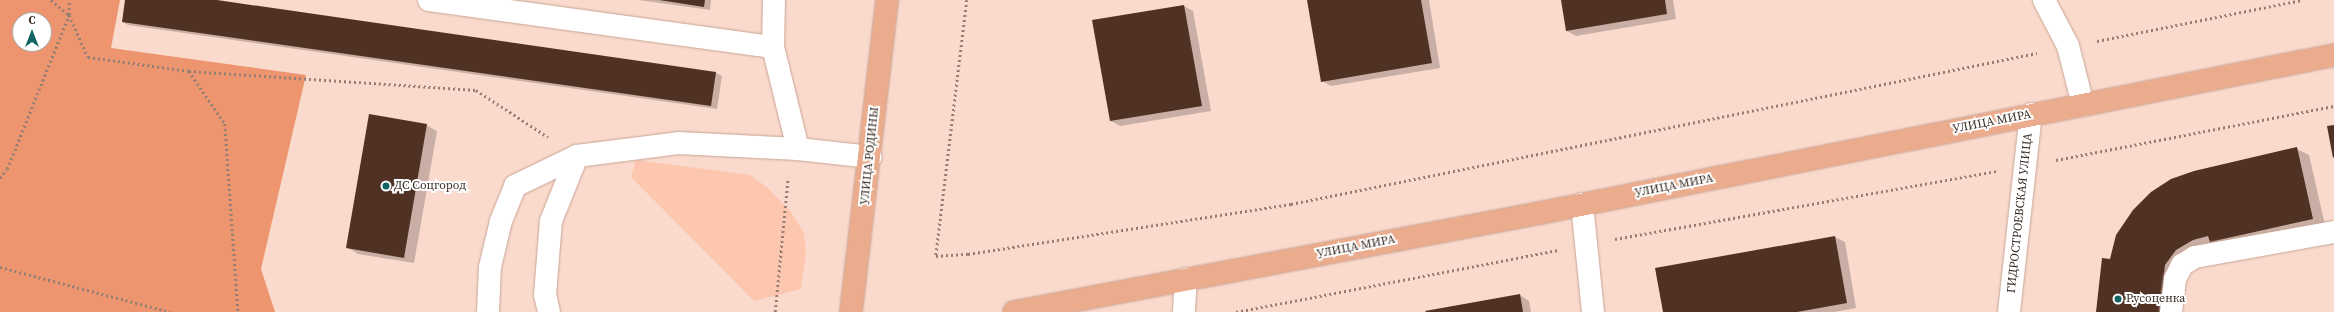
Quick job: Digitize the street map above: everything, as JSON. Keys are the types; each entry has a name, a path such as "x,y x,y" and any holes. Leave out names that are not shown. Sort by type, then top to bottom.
{"main road":[{"name":"УЛИЦА РОДИНЫ","path":"851,312 871,157 887,0"},
{"name":"УЛИЦА МИРА","path":"1014,312 1582,204 2334,55"}],"street":[{"path":"429,0 773,47"},
{"path":"774,0 773,47 798,149"},
{"path":"2044,0 2068,46 2083,105"},
{"name":"ГИДРОСТРОЕВСКАЯ УЛИЦА","path":"2009,312 2024,166 2031,114"},
{"path":"488,312 490,266 501,221 515,186 576,156 678,143 798,149 871,157"},
{"path":"549,312 545,295 551,221 576,156"},
{"path":"1582,204 1593,312"},
{"path":"2171,312 2175,279 2182,265 2195,257 2334,232"},
{"path":"1184,312 1186,279"}],"path":[{"path":"51,0 69,14 88,57 189,71 476,90 576,156"},
{"path":"0,178 7,169 69,14 69,0"},
{"path":"967,0 936,256 968,254 1291,204 2302,0"},
{"path":"189,71 225,124 238,312"},
{"path":"1236,312 1586,244 2024,166 2334,106"},
{"path":"775,312 786,182 798,149"},
{"path":"0,267 170,312"}],"shaded area":[{"path":"0,0 120,0 111,48 306,75 261,269 275,312 0,312"},
{"path":"636,160 750,175 767,187 791,212 804,233 806,253 801,289 754,301 631,177"}],"building":[{"path":"125,0 217,0 716,72 711,106 122,22"},
{"path":"659,0 705,0 704,7"},
{"path":"1307,0 1421,0 1432,63 1321,82"},
{"path":"1561,0 1665,0 1667,14 1566,31"},
{"path":"1184,5 1202,106 1110,121 1092,20"},
{"name":"ДС Соцгород","path":"369,114 427,124 404,258 346,248"},
{"path":"2334,125 2334,157 2333,158 2327,126"},
{"path":"2297,147 2313,219 2210,242 2208,236 2193,240 2176,250 2165,265 2160,312 2096,312 2102,258 2110,259 2116,235 2133,210 2151,192 2171,179 2194,171"},
{"path":"1835,236 1847,303 1797,312 1663,312 1655,268"},
{"path":"1520,294 1523,312 1425,311"}],"place":[{"name":"ДС Соцгород","path":"386,186"},
{"name":"Русоценка","path":"2118,299"}]}
